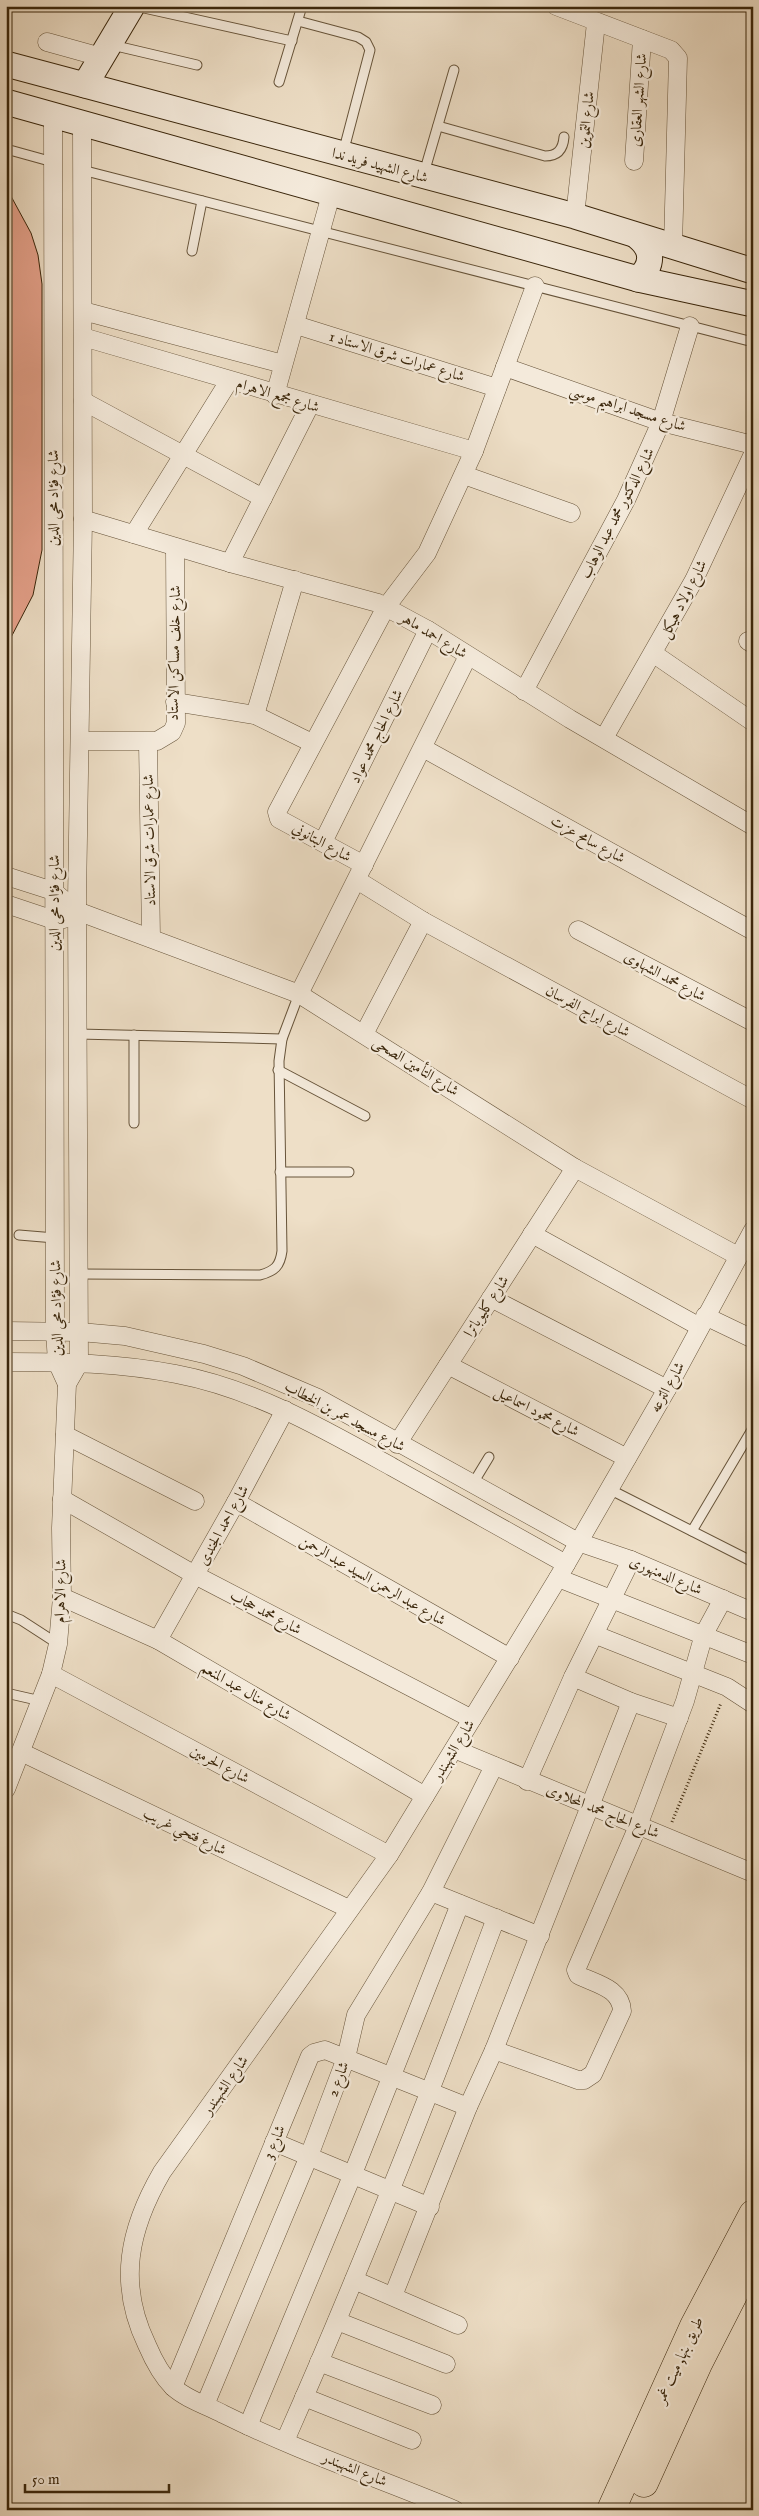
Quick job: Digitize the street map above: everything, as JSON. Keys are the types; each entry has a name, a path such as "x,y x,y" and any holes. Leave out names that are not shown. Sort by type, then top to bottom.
{"highway":[{"name":"طريق بنها, ميت غمر","path":"611,2510 694,2326 753,2214"},
{"name":"طريق بنها, ميت غمر","path":"632,2510 698,2364 753,2256"}],"main road":[{"path":"84,85 133,6"},
{"name":"شارع الشهيد فريد ندا","path":"6,64 575,216 753,271"},
{"path":"6,102 332,191 638,279 753,304"},
{"path":"638,237 646,244 650,253 650,263 646,272 638,279"},
{"path":"683,250 684,259 679,269 678,280 683,290"}],"street":[{"path":"556,6 596,23 671,50 676,54 680,63 683,250"},
{"name":"شارع التموين","path":"575,216 596,23"},
{"name":"شارع الشهر العقارى","path":"634,161 642,39"},
{"path":"47,42 105,51"},
{"name":"شارع فؤاد محى الدين","path":"53,114 55,1331 57,1362 67,1384"},
{"name":"شارع فؤاد محى الدين","path":"67,1384 79,1363 80,1332 77,911 84,519 82,122"},
{"path":"53,162 82,170"},
{"path":"276,395 332,191"},
{"path":"175,702 255,715 312,743 386,607 427,553 474,452 536,286"},
{"path":"84,311 283,364"},
{"name":"شارع عمارات شرق الاستاد 1","path":"296,325 498,388"},
{"name":"شارع الدكتور محمد عبد الوهاب","path":"524,691 626,500 662,422 690,326"},
{"name":"شارع مجمع الاهرام","path":"84,338 474,452"},
{"name":"شارع مسجد ابراهيم موسي","path":"505,367 662,422 753,446"},
{"path":"134,534 229,381"},
{"path":"84,401 263,498"},
{"path":"230,563 310,405"},
{"name":"شارع اولاد هيكل","path":"604,738 654,654 694,580 753,454"},
{"path":"464,475 571,513"},
{"name":"شارع احمد ماهر","path":"84,519 230,563 357,596 386,607 428,630 524,691 753,826"},
{"name":"شارع خلف مساكن الاستاد","path":"148,742 157,741 172,732 176,723 175,547"},
{"path":"255,715 295,580"},
{"name":"شارع الحاج محمد عواد","path":"323,842 428,630"},
{"path":"654,654 753,722"},
{"path":"299,994 424,748 468,656"},
{"path":"80,741 148,742"},
{"name":"شارع عمارات شرق الاستاد","path":"148,742 151,938"},
{"name":"شارع البتانوني","path":"312,743 277,812 279,819 323,842 423,922"},
{"name":"شارع سامح عزت","path":"424,748 753,930"},
{"path":"6,876 54,891 77,911 62,920 54,920 6,904"},
{"path":"24,911 30,898 30,884"},
{"name":"شارع التأمين الصحى","path":"77,911 299,994 575,1168 738,1256"},
{"path":"364,1034 423,922"},
{"name":"شارع ابراج الفرسان","path":"423,922 753,1100"},
{"name":"شارع محمد الشهاوى","path":"578,930 753,1022"},
{"name":"شارع كليوباترا","path":"397,1444 575,1168"},
{"name":"شارع الترعه","path":"578,1542 667,1389 753,1230"},
{"path":"532,1234 703,1321 753,1339"},
{"path":"491,1298 667,1389"},
{"name":"شارع مسجد عمر بن الخطاب","path":"6,1331 80,1332 125,1336 165,1344 243,1366 318,1398 397,1444 578,1542"},
{"name":"شارع مسجد عمر بن الخطاب","path":"6,1362 57,1362 136,1367 218,1384 320,1426 612,1600 704,1634 753,1655"},
{"name":"شارع محمود اسماعيل","path":"448,1365 627,1458"},
{"name":"شارع الاهرام","path":"6,1789 51,1674 58,1644 62,1597 62,1499 67,1384"},
{"name":"شارع احمد الجندى","path":"158,1640 236,1502 284,1410"},
{"path":"65,1435 195,1501"},
{"name":"شارع محمد حجاب","path":"62,1499 195,1575 472,1719"},
{"name":"شارع عبد الرحمن السيد عبد الرحمن","path":"236,1502 510,1658"},
{"name":"شارع الشهبندر","path":"455,2510 248,2426 173,2387 154,2360 140,2331 131,2298 130,2265 133,2241 145,2201 162,2172 388,1855 510,1658 578,1542"},
{"name":"شارع الدمنهورى","path":"578,1542 632,1560 753,1612"},
{"path":"528,1781 573,1677 596,1635 632,1560"},
{"name":"شارع منال عبد المنعم","path":"62,1597 158,1640 425,1796"},
{"path":"494,2050 578,2080 584,2080 594,2074 622,2011 622,2004 613,1991 578,1975 576,1970 638,1826 678,1718 704,1634 723,1599"},
{"path":"596,1635 727,1687 753,1704"},
{"name":"شارع الحرمين","path":"51,1674 388,1855"},
{"path":"573,1677 631,1702 678,1718"},
{"path":"393,2296 430,2207 468,2107 494,2050 540,1936 631,1702"},
{"name":"شارع الحاج محمد المحلاوى","path":"454,1749 753,1873"},
{"name":"شارع فتحي غريب","path":"21,1752 349,1910"},
{"name":"شارع 2","path":"205,2405 309,2156 346,2058 356,2015 431,1892 494,1766"},
{"path":"431,1892 540,1936"},
{"path":"248,2426 352,2176 460,1904"},
{"path":"285,2441 337,2321 431,2092 496,1918"},
{"name":"شارع 3","path":"173,2387 310,2056 325,2050 468,2107"},
{"path":"274,2142 390,2192 430,2207"},
{"path":"354,2280 458,2325"},
{"path":"337,2321 446,2364"},
{"path":"319,2362 432,2405"},
{"path":"304,2397 412,2440"}],"lane":[{"path":"133,6 292,42"},
{"path":"279,82 302,6"},
{"path":"298,21 358,37 366,42 370,50 342,155"},
{"path":"105,51 197,65"},
{"path":"424,176 454,70"},
{"path":"438,126 545,156 552,156 559,152 564,145 564,137"},
{"path":"6,149 53,162"},
{"path":"82,170 753,342"},
{"path":"192,251 202,201"},
{"path":"79,1274 260,1275 272,1272 280,1263 282,1250 278,1070 282,1039 299,994"},
{"path":"78,1034 282,1039"},
{"path":"134,1036 134,1122"},
{"path":"278,1070 365,1116"},
{"path":"280,1172 349,1172"},
{"path":"18,1235 55,1238"},
{"path":"692,1531 753,1428"},
{"path":"472,1484 489,1457"},
{"path":"609,1489 753,1562"},
{"path":"6,1614 21,1620 58,1644"},
{"path":"6,1693 41,1701"}],"path":[{"path":"666,1836 727,1687"}],"building":[{"path":"6,187 31,233 38,255 42,284 42,550 33,595 6,647"}]}
